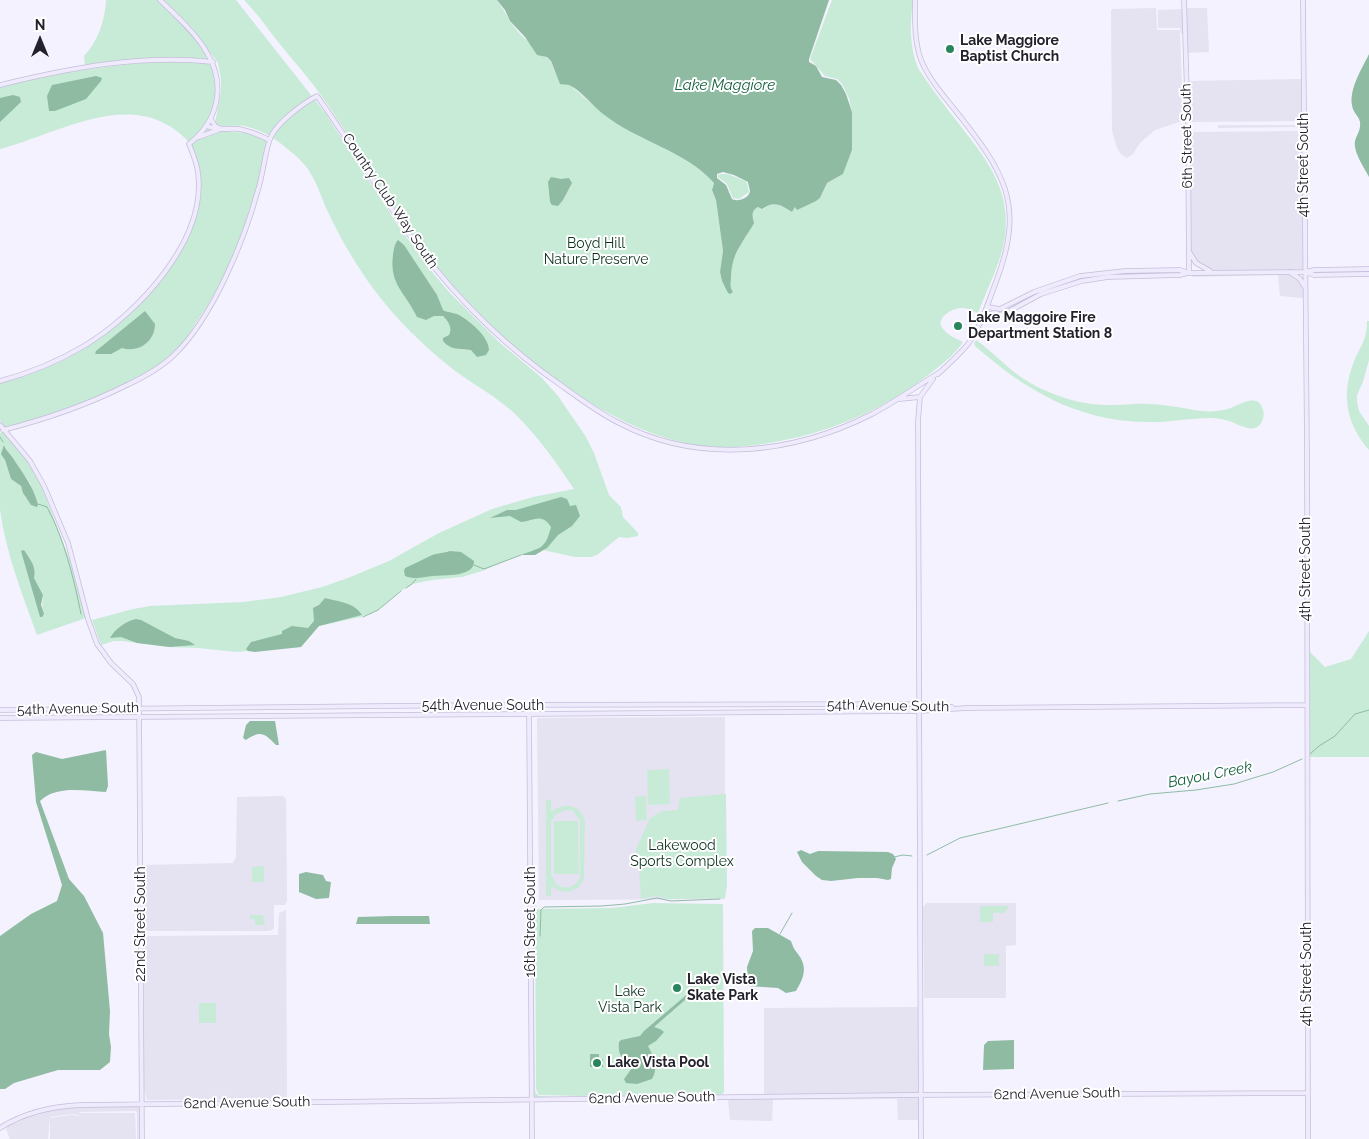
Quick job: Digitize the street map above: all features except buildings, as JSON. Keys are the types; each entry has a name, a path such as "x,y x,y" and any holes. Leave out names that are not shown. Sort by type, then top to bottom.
{"street":[{"path":"0,382 48,365 106,331 138,302 173,262 186,237 196,204 199,174 196,160 189,144 207,126 216,106 218,88 216,69 191,31 160,0"},
{"path":"915,0 916,44 927,73 994,163 1005,186 1010,219 1009,240 1003,265 985,312 969,343 929,383 920,397 917,486 921,1139"},
{"name":"6th Street South","path":"1184,0 1188,124 1189,273"},
{"name":"4th Street South","path":"1303,0 1308,1139"},
{"path":"0,86 58,72 125,62 178,59 213,62"},
{"name":"Country Club Way South","path":"269,140 301,104 317,96 418,247 456,294 506,343 536,368 590,406 619,423 646,435 674,444 706,449 748,450 787,444 829,432 870,415 898,399 920,397"},
{"path":"211,119 215,126 221,129"},
{"path":"3,430 44,419 84,405 136,380 161,365 179,350 195,329 211,304 234,258 259,189 269,140 248,131 207,126"},
{"path":"197,138 221,129"},
{"path":"1189,249 1196,264 1213,273"},
{"path":"985,312 995,315 1004,314 1041,294 1082,281 1108,277 1180,275 1189,273 1305,272 1314,270 1369,269"},
{"path":"987,307 1000,310 1050,285 1080,276 1125,271 1180,270 1189,273"},
{"path":"1289,272 1300,279 1305,288"},
{"path":"1305,272 1314,275 1369,274"},
{"path":"898,399 940,372"},
{"name":"22nd Street South","path":"0,425 24,453 39,475 68,543 88,619 97,644 111,663 134,684 138,692 140,708 142,1139"},
{"name":"54th Avenue South","path":"0,710 529,705 919,704 967,708"},
{"name":"16th Street South","path":"529,705 532,1139"},
{"name":"54th Avenue South","path":"0,718 919,711 967,708 1306,705"},
{"name":"62nd Avenue South","path":"0,1128 28,1114 54,1108 82,1105 922,1095 1308,1093"}],"shaded area":[{"path":"1156,8 1157,30 1180,30 1183,118 1182,121 1155,130 1140,143 1132,155 1126,158 1117,148 1112,131 1111,10"},
{"path":"1186,8 1207,8 1209,52 1187,53"},
{"path":"1183,9 1183,33 1181,33 1180,28 1158,28 1158,10"},
{"path":"1302,79 1302,121 1189,122 1188,81"},
{"path":"1218,125 1302,125 1302,127 1218,128"},
{"path":"1302,131 1303,270 1213,271 1202,266 1197,262 1190,248 1189,132"},
{"path":"1191,274 1289,274 1301,284 1303,298 1280,296 1278,275 1192,277"},
{"path":"725,717 725,899 539,900 537,718"},
{"path":"283,796 286,799 287,900 285,905 274,905 274,928 272,930 148,931 144,929 143,865 233,863 236,857 237,797"},
{"path":"927,903 1016,903 1016,945 1006,946 1006,998 924,998 923,907"},
{"path":"286,910 287,1099 147,1100 144,1089 144,938 149,936 278,935 279,913"},
{"path":"919,1007 920,1093 764,1095 764,1008"},
{"path":"920,1097 920,1120 898,1120 897,1099 773,1100 772,1121 730,1120 728,1099"},
{"path":"140,1107 140,1139 137,1139 137,1113 135,1111 80,1112 78,1115 50,1117 48,1139 10,1139 6,1129 7,1126 35,1114 54,1109"},
{"path":"79,1113 135,1113 136,1139 50,1139 50,1118 71,1115 79,1116"}],"green space":[{"path":"106,0 157,0 190,32 209,59 147,59 85,66 84,56 100,30"},
{"path":"164,0 236,0 326,114 399,227 433,273 450,293 499,342 542,378 558,396 586,437 594,453 609,495 621,507 623,517 638,533 638,536 619,537 597,555 591,557 575,557 543,550 535,555 521,555 512,558 462,577 412,584 399,592 378,610 361,617 319,626 301,647 236,652 167,647 122,641 101,645 92,620 150,606 243,602 281,597 322,587 389,561 439,533 492,509 533,497 574,489 546,449 513,412 443,361 420,341 390,310 372,287 348,250 315,182 302,162 266,134 244,126 225,126 215,123 221,92 218,63 193,29"},
{"name":"Boyd Hill Nature Preserve","path":"244,0 497,0 517,30 543,56 550,60 557,75 598,110 615,123 689,162 714,183 712,190 716,200 723,251 720,272 728,292 733,292 730,288 731,266 742,240 747,235 753,210 758,207 763,209 774,204 792,212 795,207 820,198 827,183 843,174 852,150 852,112 849,98 842,84 837,79 825,76 810,59 832,0 913,0 911,34 918,68 979,150 995,176 1000,190 1006,220 1005,237 997,266 978,313 967,308 954,309 946,314 941,321 945,331 963,342 957,350 922,380 877,408 827,429 757,445 702,446 661,436 620,419 579,396 540,368 469,303 413,235 319,92"},
{"path":"178,61 211,62 215,73 216,95 209,116 204,125 189,142 168,125 145,116 122,115 72,124 0,149 0,87 89,69"},
{"path":"209,126 219,131 247,133 267,141 259,183 239,242 216,292 186,339 177,351 163,362 111,391 59,412 4,428 0,420 0,383 46,368 88,346 135,309 176,260 190,233 198,204 199,175 191,145"},
{"path":"721,174 728,174 745,181 749,192 739,199 733,198 727,184 718,177"},
{"path":"1367,321 1369,321 1369,360 1357,395 1357,402 1359,411 1369,426 1369,450 1351,420 1347,399 1349,376 1364,339"},
{"path":"976,340 1025,380 1042,389 1069,399 1096,404 1152,404 1198,411 1220,411 1247,401 1257,401 1264,416 1256,428 1247,428 1227,420 1215,418 1146,422 1097,416 1053,400 1033,389 994,362 975,346"},
{"path":"3,432 30,463 38,477 74,571 86,618 37,635 15,573 6,542 0,510 0,433","holes":["4,445 31,485 26,499 21,486 11,479 5,460","24,550 35,570 34,578 43,595 42,610"]},
{"path":"1369,631 1369,757 1308,757 1309,651 1325,667 1351,659"},
{"path":"669,769 670,804 648,805 647,770"},
{"name":"Lakewood Sports Complex","path":"726,794 727,886 725,898 670,899 655,896 641,899 636,849 650,818 662,811 678,810 680,798"},
{"path":"646,796 647,820 636,821 635,797"},
{"path":"546,800 551,800 551,812 561,807 572,806 583,816 585,822 584,879 578,888 568,892 560,891 551,886 551,896 546,896","holes":["566,810 573,811 580,821 580,877 571,887 564,887 557,885 551,874 551,822 556,814"]},
{"path":"554,821 578,821 579,874 554,874"},
{"path":"264,866 264,882 252,882 252,867"},
{"path":"532,900 537,907 533,909 535,1092 539,1096 569,1098 533,1098"},
{"name":"Lake Vista Park","path":"653,903 723,905 724,1092 717,1095 539,1095 536,1089 535,909 612,908"},
{"path":"980,906 1008,906 1008,909 1004,913 993,913 993,922 980,922"},
{"path":"250,915 263,915 265,925 255,925 255,919 250,919"},
{"path":"984,954 999,954 999,966 984,966"},
{"path":"199,1003 216,1003 216,1023 199,1023"}],"water":[{"name":"Lake Maggiore","path":"497,0 829,0 809,62 816,66 822,77 836,80 841,85 852,112 852,150 843,174 827,183 820,198 797,210 795,207 792,212 774,204 762,209 758,207 754,210 754,223 733,261 730,284 733,292 730,294 722,281 720,272 723,251 716,200 712,190 714,183 703,172 676,154 616,123 603,114 575,88 560,84 551,61 547,57 537,55 525,37 510,21 505,10","holes":["723,172 748,182 750,191 743,199 732,199 726,185 717,178 717,174"]},
{"path":"1369,54 1369,177 1356,150 1355,141 1360,122 1353,109 1352,95 1356,80"},
{"path":"96,76 102,78 101,81 86,99 55,111 49,111 47,96 52,85"},
{"path":"13,95 20,97 21,102 0,122 0,98"},
{"path":"551,177 569,178 572,183 558,206 552,205 550,202 548,182"},
{"path":"398,240 404,245 437,295 443,310 463,318 473,325 486,340 489,350 486,355 477,357 471,350 452,348 446,344 443,338 449,335 450,327 443,316 434,316 426,320 417,317 399,288 394,274 392,265 393,255"},
{"path":"145,311 155,324 149,341 134,349 122,348 111,354 95,354 96,351"},
{"path":"4,445 31,487 38,505 37,507 31,505 21,486 11,479 1,454"},
{"path":"561,497 567,499 570,506 576,505 580,516 572,526 558,535 547,548 535,555 521,555 538,549 544,544 551,527 548,522 537,518 521,522 510,516 490,518 507,510 516,510"},
{"path":"24,550 35,570 34,578 43,595 41,605 44,614 42,617 40,617 21,551"},
{"path":"450,551 461,552 474,561 470,570 451,575 416,578 405,576 405,568 432,555"},
{"path":"325,598 355,607 362,615 319,626 301,647 255,652 246,649 251,642 282,634 282,631 292,626 308,628 314,621 313,608 319,605"},
{"path":"136,619 175,638 189,641 195,645 170,647 137,643 121,637 110,638 121,626"},
{"path":"250,721 275,721 279,745 276,745 262,734 255,735 246,740 243,738 246,725"},
{"path":"106,750 108,786 106,792 63,791 47,796 40,801 69,879 84,896 103,933 110,1011 110,1062 100,1070 58,1070 14,1083 5,1089 0,1089 0,936 31,914 57,901 62,885 36,802 32,755 36,752 62,759"},
{"path":"801,850 810,854 818,851 888,852 893,854 896,859 892,868 891,879 858,878 831,881 822,880 802,862 797,852"},
{"path":"306,872 323,875 326,881 331,882 329,898 316,899 299,892 299,874"},
{"path":"429,916 430,924 356,924 358,917"},
{"path":"755,928 768,928 791,941 804,968 803,977 796,991 786,993 778,988 748,986 747,967 753,951 752,931"},
{"path":"691,991 693,993 654,1027 664,1032 656,1041 648,1046 655,1066 652,1079 637,1084 626,1083 624,1079 632,1068 620,1055 619,1042 640,1036"},
{"path":"1014,1040 1014,1069 983,1070 984,1045 988,1041"},
{"name":"Lake Vista Pool","path":"590,1054 599,1054 599,1059 603,1059 603,1067 590,1067"}],"waterway":[{"path":"0,437 3,442"},
{"path":"38,504 47,507 59,532 72,573 81,614"},
{"path":"474,565 484,569 521,555"},
{"path":"406,588 416,579"},
{"path":"363,617 378,610 401,591"},
{"name":"Bayou Creek","path":"1310,754 1335,736 1355,714 1369,710"},
{"name":"Bayou Creek","path":"1118,801 1150,794 1234,784 1273,772 1302,759"},
{"name":"Bayou Creek","path":"927,855 960,838 1108,803"},
{"name":"Bayou Creek","path":"894,857 912,856"},
{"path":"540,936 541,910 544,907 602,906 657,898 671,901 720,899"},
{"name":"Bayou Creek","path":"780,934 792,913"}],"place":[{"name":"Lake Maggiore Baptist Church","path":"950,49"},
{"name":"Lake Maggoire Fire Department Station 8","path":"958,326"},
{"name":"Lake Vista Skate Park","path":"677,988"},
{"name":"Lake Vista Pool","path":"597,1063"}]}
